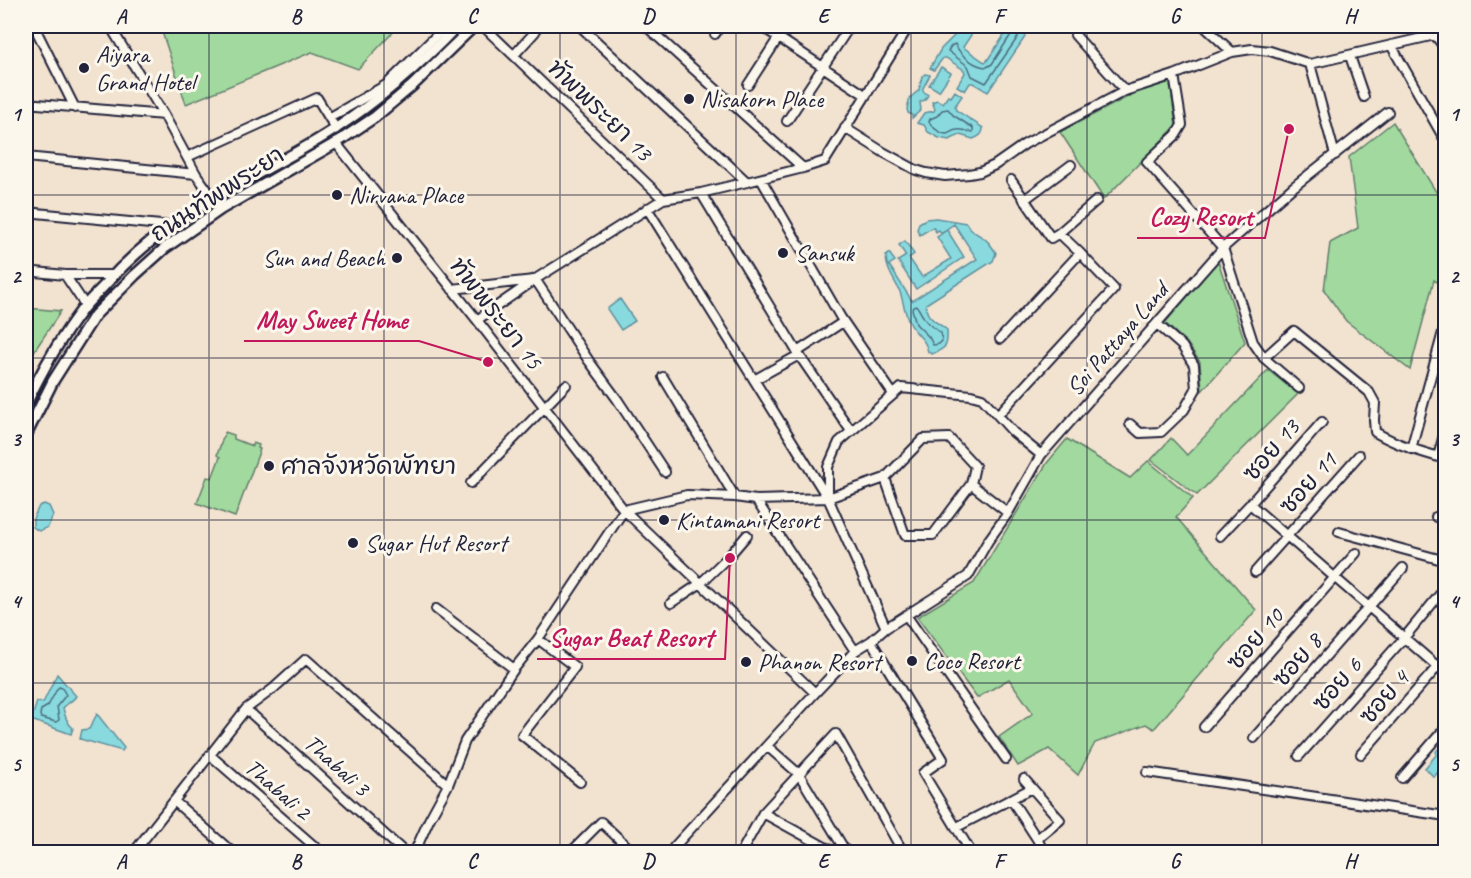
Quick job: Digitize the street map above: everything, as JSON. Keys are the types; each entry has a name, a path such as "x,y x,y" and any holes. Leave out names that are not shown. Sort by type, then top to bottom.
{"main road":[{"name":"ถนนทัพพระยา","path":"26,404 48,360 85,305 155,238 213,198 336,129 404,78 457,26"},
{"name":"ถนนทัพพระยา","path":"26,435 53,381 95,315 165,248 221,209 375,117 412,86 474,26"}],"street":[{"path":"34,26 75,108"},
{"path":"110,26 164,115 196,174 221,209"},
{"name":"ทัพพระยา 13","path":"483,26 663,198"},
{"path":"580,26 747,182"},
{"path":"646,26 803,168"},
{"path":"715,33 720,26"},
{"path":"761,26 866,95"},
{"path":"748,85 786,26"},
{"path":"787,121 850,26"},
{"path":"477,320 663,198 701,193 803,168 825,160 909,26"},
{"path":"1203,26 1232,51"},
{"path":"329,118 387,85 442,30 447,36"},
{"path":"845,128 916,170 936,175 964,175 980,172 995,165 1025,144 1125,92 1232,51 1252,49 1270,51 1310,64 1446,31"},
{"path":"514,54 535,32"},
{"path":"1075,35 1125,92"},
{"path":"1435,35 1446,50"},
{"path":"1391,45 1446,142"},
{"path":"1350,56 1364,98"},
{"path":"1310,64 1335,155"},
{"path":"1174,75 1182,125 1176,135 1147,162 1223,248 1253,342 1264,358 1299,388"},
{"path":"187,157 317,98 336,129"},
{"path":"26,103 164,115"},
{"name":"Soi Pattaya Land","path":"674,847 855,651 886,628 968,576 1041,455 1223,248 1292,188 1388,112"},
{"name":"ทัพพระยา 15","path":"336,142 624,510 814,693"},
{"path":"26,157 196,174"},
{"path":"1024,200 1071,165"},
{"path":"760,179 843,322 894,394"},
{"name":"Soi Pattaya Land","path":"998,415 1114,289 1059,233 1051,238 1011,180"},
{"path":"701,193 798,353 851,431"},
{"path":"1059,233 1097,200"},
{"path":"646,208 828,498 886,628"},
{"path":"26,212 171,225"},
{"path":"155,238 161,240 165,248"},
{"path":"1000,339 1080,253"},
{"path":"26,271 65,275 114,275"},
{"path":"65,275 85,305"},
{"path":"452,289 535,280"},
{"path":"535,280 665,472"},
{"path":"1411,449 1446,321"},
{"path":"754,380 843,322"},
{"path":"1130,424 1140,433 1161,432 1184,410 1196,390 1194,365 1182,346 1156,324"},
{"path":"1264,358 1294,331 1369,392 1375,403 1375,432 1411,449 1442,458 1446,427"},
{"path":"48,360 61,368"},
{"path":"41,374 53,381"},
{"path":"663,377 735,497"},
{"path":"471,483 566,385"},
{"path":"828,498 828,467 839,442 901,388 982,398 1013,432 1041,455"},
{"name":"ซอย 13","path":"1220,536 1322,422"},
{"path":"415,850 448,785 465,741 514,669 538,639 624,510 687,495 756,500 828,498 885,478 923,439 949,438 975,466 971,484 933,535 905,535 885,478"},
{"name":"ซอย 11","path":"1255,572 1359,456"},
{"path":"971,484 1008,513"},
{"path":"756,500 855,651"},
{"path":"1250,504 1446,674"},
{"path":"1436,517 1446,519"},
{"path":"1339,532 1446,561"},
{"path":"671,603 701,584 747,535"},
{"name":"ซอย 10","path":"1204,727 1356,552"},
{"name":"ซอย 8","path":"1254,738 1403,568"},
{"name":"ซอย 6","path":"1299,756 1446,587"},
{"path":"436,609 514,669"},
{"path":"906,615 1006,759"},
{"path":"538,639 575,667 522,735 580,782"},
{"path":"871,641 943,759 923,773 971,852"},
{"name":"ซอย 4","path":"1361,754 1446,657"},
{"path":"134,852 246,710 306,659 448,785"},
{"name":"Thabali 3","path":"246,710 402,851"},
{"path":"1402,778 1446,727"},
{"path":"749,852 743,849 763,813 836,734 903,852"},
{"path":"767,747 799,774 846,852"},
{"name":"Thabali 2","path":"210,755 321,852"},
{"path":"1147,772 1446,816"},
{"path":"1024,779 1060,820 1037,838"},
{"path":"957,827 1032,788"},
{"path":"1011,799 1044,852"},
{"path":"174,801 232,852"},
{"path":"763,813 834,852"},
{"path":"571,852 601,822 633,852"}],"green space":[{"path":"160,26 399,26 358,69 312,52 186,104"},
{"path":"1170,82 1176,126 1104,199 1060,132 1137,92"},
{"path":"1393,122 1441,200 1445,197 1445,287 1434,280 1410,370 1346,321 1324,290 1330,243 1358,228 1349,157"},
{"path":"1218,261 1245,342 1202,391 1200,362 1187,343 1165,323"},
{"path":"26,308 61,311 31,356 26,354"},
{"path":"1268,370 1298,394 1197,495 1151,460 1171,438 1187,455"},
{"path":"225,432 234,435 234,439 252,446 253,443 259,445 260,449 235,517 197,503 207,477 212,478 220,457 217,455"},
{"path":"1067,439 1130,478 1148,461 1193,498 1176,517 1256,610 1154,729 1146,724 1095,743 1078,775 1049,749 1018,766 999,737 1033,713 1009,679 977,698 917,617 974,583 1047,463"}],"water":[{"path":"961,26 977,26 963,47 986,62 1010,27 1018,27 1023,32 1025,37 988,92 973,83 970,83 965,91 957,86 965,73 964,70 946,58 943,58 934,70 930,68 941,49"},
{"path":"941,67 951,73 939,91 929,85"},
{"path":"925,74 930,75 923,88 928,95 920,102 921,110 912,118 907,109 909,101 919,90"},
{"path":"955,91 962,96 955,106 956,110 983,128 981,134 973,139 960,135 949,140 939,138 928,132 924,125 917,123 924,113 934,111 932,102 937,100 943,103"},
{"path":"936,218 966,223 990,244 996,253 993,261 926,304 930,317 947,330 945,346 932,354 928,352 924,342 908,320 900,292 887,266 886,256 889,253 895,261 889,265 912,301 977,259 954,224 941,233 939,230 936,232 933,227 920,235 917,230 919,223 926,219"},
{"path":"947,230 964,257 916,289 898,261 906,256 899,245 905,241 914,254 909,258 922,277 951,259 937,237"},
{"path":"620,299 635,321 621,330 607,309"},
{"path":"44,504 49,506 53,515 48,527 39,531 33,527 33,519 39,506"},
{"path":"57,674 76,696 63,708 65,717 73,728 71,734 31,720 37,702 43,703"},
{"path":"97,714 124,748 122,751 80,739 82,730 89,729"},
{"path":"1438,749 1443,752 1441,755 1445,763 1434,777 1425,768 1437,754"}],"place":[{"name":"Aiyara Grand Hotel","path":"84,68"},
{"name":"Nisakorn Place","path":"689,99"},
{"name":"Cozy Resort","path":"1289,129"},
{"name":"Nirvana Place","path":"337,195"},
{"name":"Sansuk","path":"783,253"},
{"name":"Sun and Beach","path":"397,258"},
{"name":"May Sweet Home","path":"488,362"},
{"name":"ศาลจังหวัดพัทยา","path":"269,466"},
{"name":"Kintamani Resort","path":"664,520"},
{"name":"Sugar Hut Resort","path":"353,543"},
{"name":"Sugar Beat Resort","path":"730,558"},
{"name":"Coco Resort","path":"912,661"},
{"name":"Phanon Resort","path":"746,662"}]}
